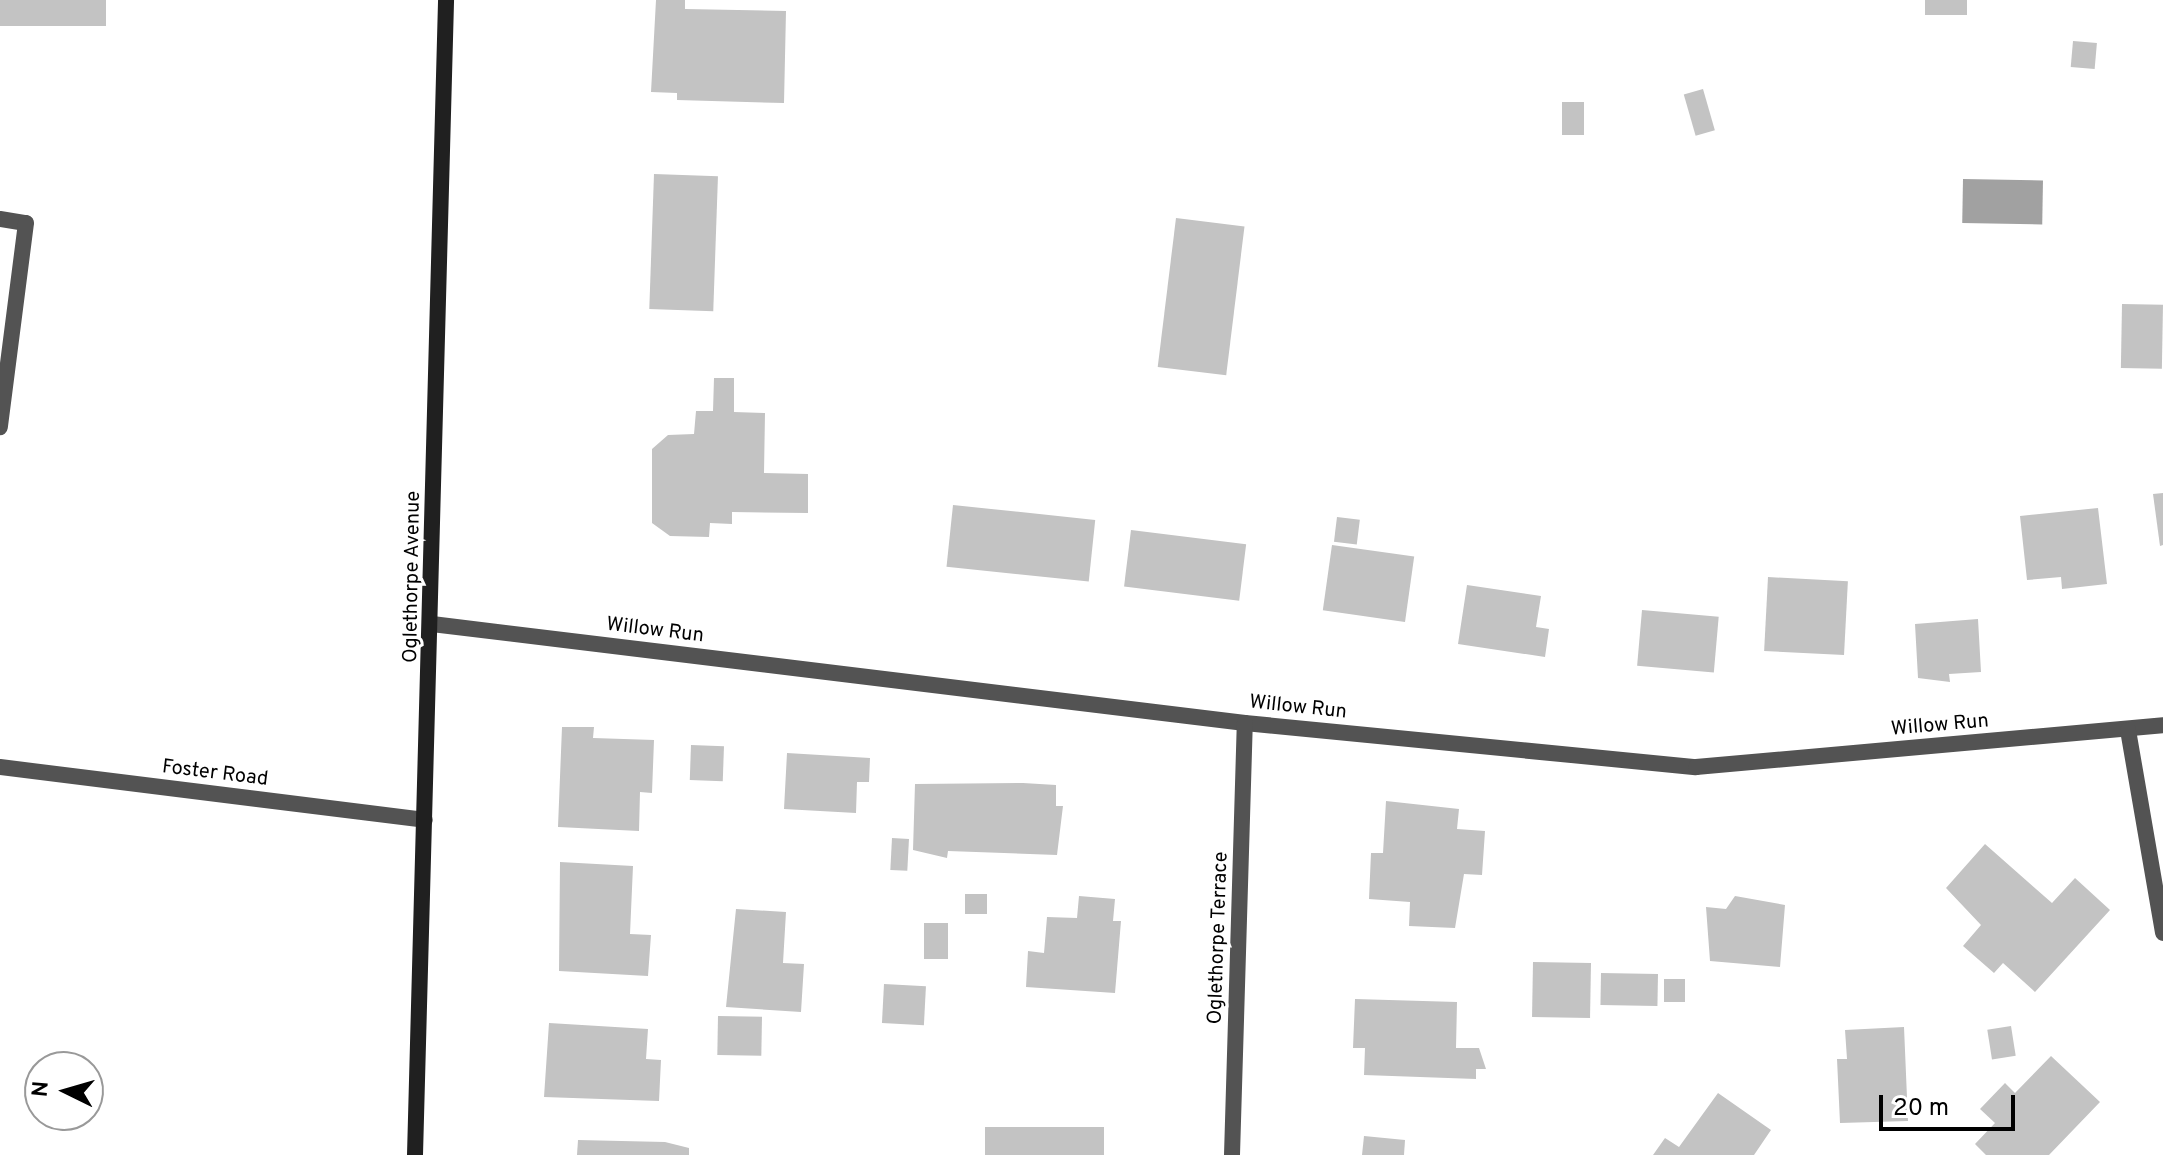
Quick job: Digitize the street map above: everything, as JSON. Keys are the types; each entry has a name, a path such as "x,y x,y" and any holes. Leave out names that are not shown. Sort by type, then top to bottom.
{"main road":[{"name":"Oglethorpe Avenue","path":"415,1155 432,624 446,0"}],"street":[{"path":"0,219 26,223 0,427"},
{"name":"Willow Run","path":"432,624 1245,723 1696,767 2163,725"},
{"name":"Oglethorpe Terrace","path":"1232,1155 1245,723"},
{"path":"2128,730 2163,933"},
{"name":"Foster Road","path":"0,767 425,820"}],"shaded area":[{"path":"1963,179 2043,180 2042,224 1962,223"}],"building":[{"path":"0,0 106,0 106,26 0,26"},
{"path":"656,0 685,0 685,9 786,11 784,103 677,100 677,93 651,92"},
{"path":"1925,0 1967,0 1967,15 1925,15"},
{"path":"2073,41 2097,43 2095,69 2071,67"},
{"path":"1703,89 1715,130 1696,136 1684,95"},
{"path":"1562,102 1584,102 1584,135 1562,135"},
{"path":"654,174 718,176 713,311 649,309"},
{"path":"1176,218 1244,226 1226,375 1158,367"},
{"path":"2122,304 2163,305 2162,369 2121,368"},
{"path":"714,378 734,378 734,412 765,413 764,473 808,474 808,513 732,512 732,524 710,523 709,537 670,536 652,523 652,449 668,435 694,434 696,411 713,411"},
{"path":"2163,493 2163,545 2160,546 2153,494"},
{"path":"953,505 1095,520 1089,582 947,567"},
{"path":"2098,508 2107,584 2062,589 2061,577 2027,580 2020,516"},
{"path":"1337,517 1360,520 1357,545 1334,542"},
{"path":"1131,530 1246,544 1239,601 1124,587"},
{"path":"1332,545 1414,557 1405,622 1323,610"},
{"path":"1768,577 1848,581 1844,655 1764,651"},
{"path":"1467,585 1541,596 1536,627 1549,629 1545,657 1458,644"},
{"path":"1642,610 1719,617 1714,672 1637,666"},
{"path":"1978,619 1981,672 1949,674 1950,682 1918,678 1915,624"},
{"path":"562,727 594,727 593,738 654,740 652,793 640,792 639,831 558,827"},
{"path":"691,745 724,746 723,781 690,780"},
{"path":"787,753 870,758 869,782 857,782 856,813 784,809"},
{"path":"915,784 1056,785 1056,806 1063,806 1057,855 948,851 947,858 913,850"},
{"path":"1386,801 1459,809 1457,829 1485,831 1482,875 1464,874 1455,928 1409,926 1410,902 1369,899 1371,853 1383,853"},
{"path":"892,838 909,839 907,871 890,870"},
{"path":"1985,844 2052,903 2075,878 2110,910 2035,992 2003,963 1994,973 1963,946 1981,925 1946,888"},
{"path":"560,862 633,866 630,934 651,935 648,976 559,971"},
{"path":"965,894 987,894 987,914 965,914"},
{"path":"1079,896 1115,899 1113,921 1121,921 1115,993 1026,987 1028,951 1044,953 1047,917 1077,918"},
{"path":"1735,896 1785,905 1780,967 1710,961 1706,907 1726,909"},
{"path":"736,909 786,912 783,963 804,964 801,1012 726,1007"},
{"path":"924,923 948,923 948,959 924,959"},
{"path":"1533,962 1591,963 1590,1018 1532,1017"},
{"path":"1601,973 1658,974 1657,1006 1600,1005"},
{"path":"1664,979 1685,979 1685,1002 1664,1002"},
{"path":"884,984 926,986 924,1025 882,1023"},
{"path":"1355,999 1457,1002 1456,1048 1479,1048 1486,1069 1476,1069 1476,1079 1364,1075 1365,1048 1353,1048"},
{"path":"718,1016 762,1017 761,1056 717,1055"},
{"path":"549,1023 648,1029 646,1059 661,1060 659,1101 544,1097"},
{"path":"2011,1026 2016,1056 1992,1059 1987,1030"},
{"path":"1904,1027 1908,1121 1840,1123 1837,1059 1847,1059 1845,1030"},
{"path":"2051,1056 2100,1102 2049,1155 1986,1155 1975,1144 1995,1123 1980,1109 2005,1083 2015,1093"},
{"path":"1718,1093 1771,1130 1754,1155 1653,1155 1665,1138 1679,1147"},
{"path":"985,1127 1104,1127 1104,1155 985,1155"},
{"path":"1364,1136 1405,1140 1404,1155 1362,1155"},
{"path":"578,1140 665,1142 689,1148 689,1155 577,1155"}]}
